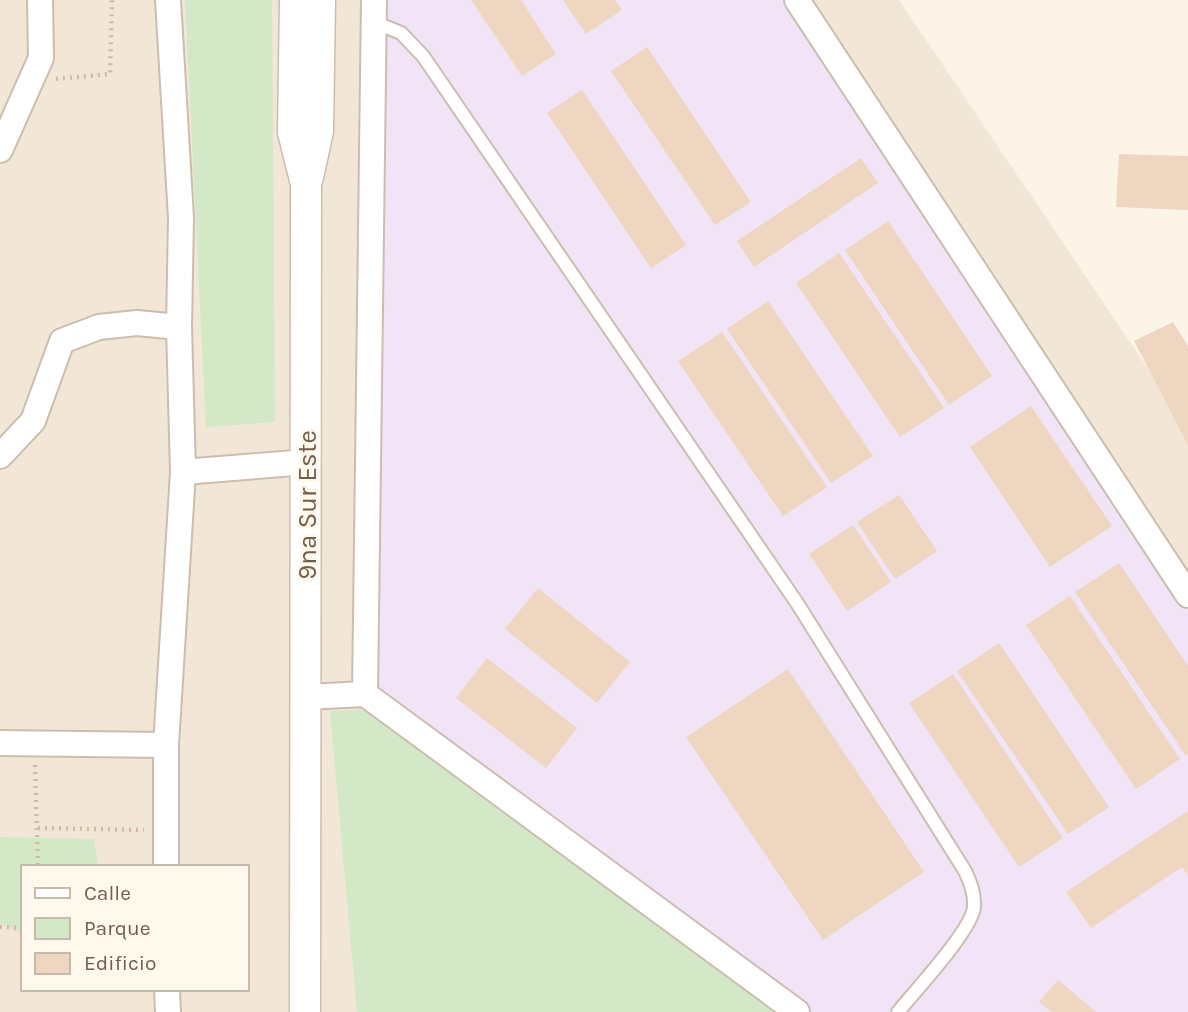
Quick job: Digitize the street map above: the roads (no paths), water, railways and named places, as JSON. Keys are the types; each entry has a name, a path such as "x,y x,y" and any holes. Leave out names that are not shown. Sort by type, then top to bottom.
{"street":[{"path":"0,150 41,58 40,0"},
{"path":"166,865 166,745 183,472 179,327 181,218 168,0"},
{"name":"9na Sur Este","path":"295,0 293,132 306,184 305,1012"},
{"path":"306,184 318,131 320,0"},
{"path":"797,0 1188,595"},
{"path":"365,694 374,11"},
{"path":"0,456 33,421 62,341 99,327 137,323 179,327"},
{"path":"183,472 307,462"},
{"path":"306,697 365,694 797,1012"},
{"path":"0,743 166,745"},
{"path":"167,991 167,1012"}],"lane":[{"path":"374,11 424,56 797,603 965,871 974,890 974,910 966,928 898,1012"}]}
